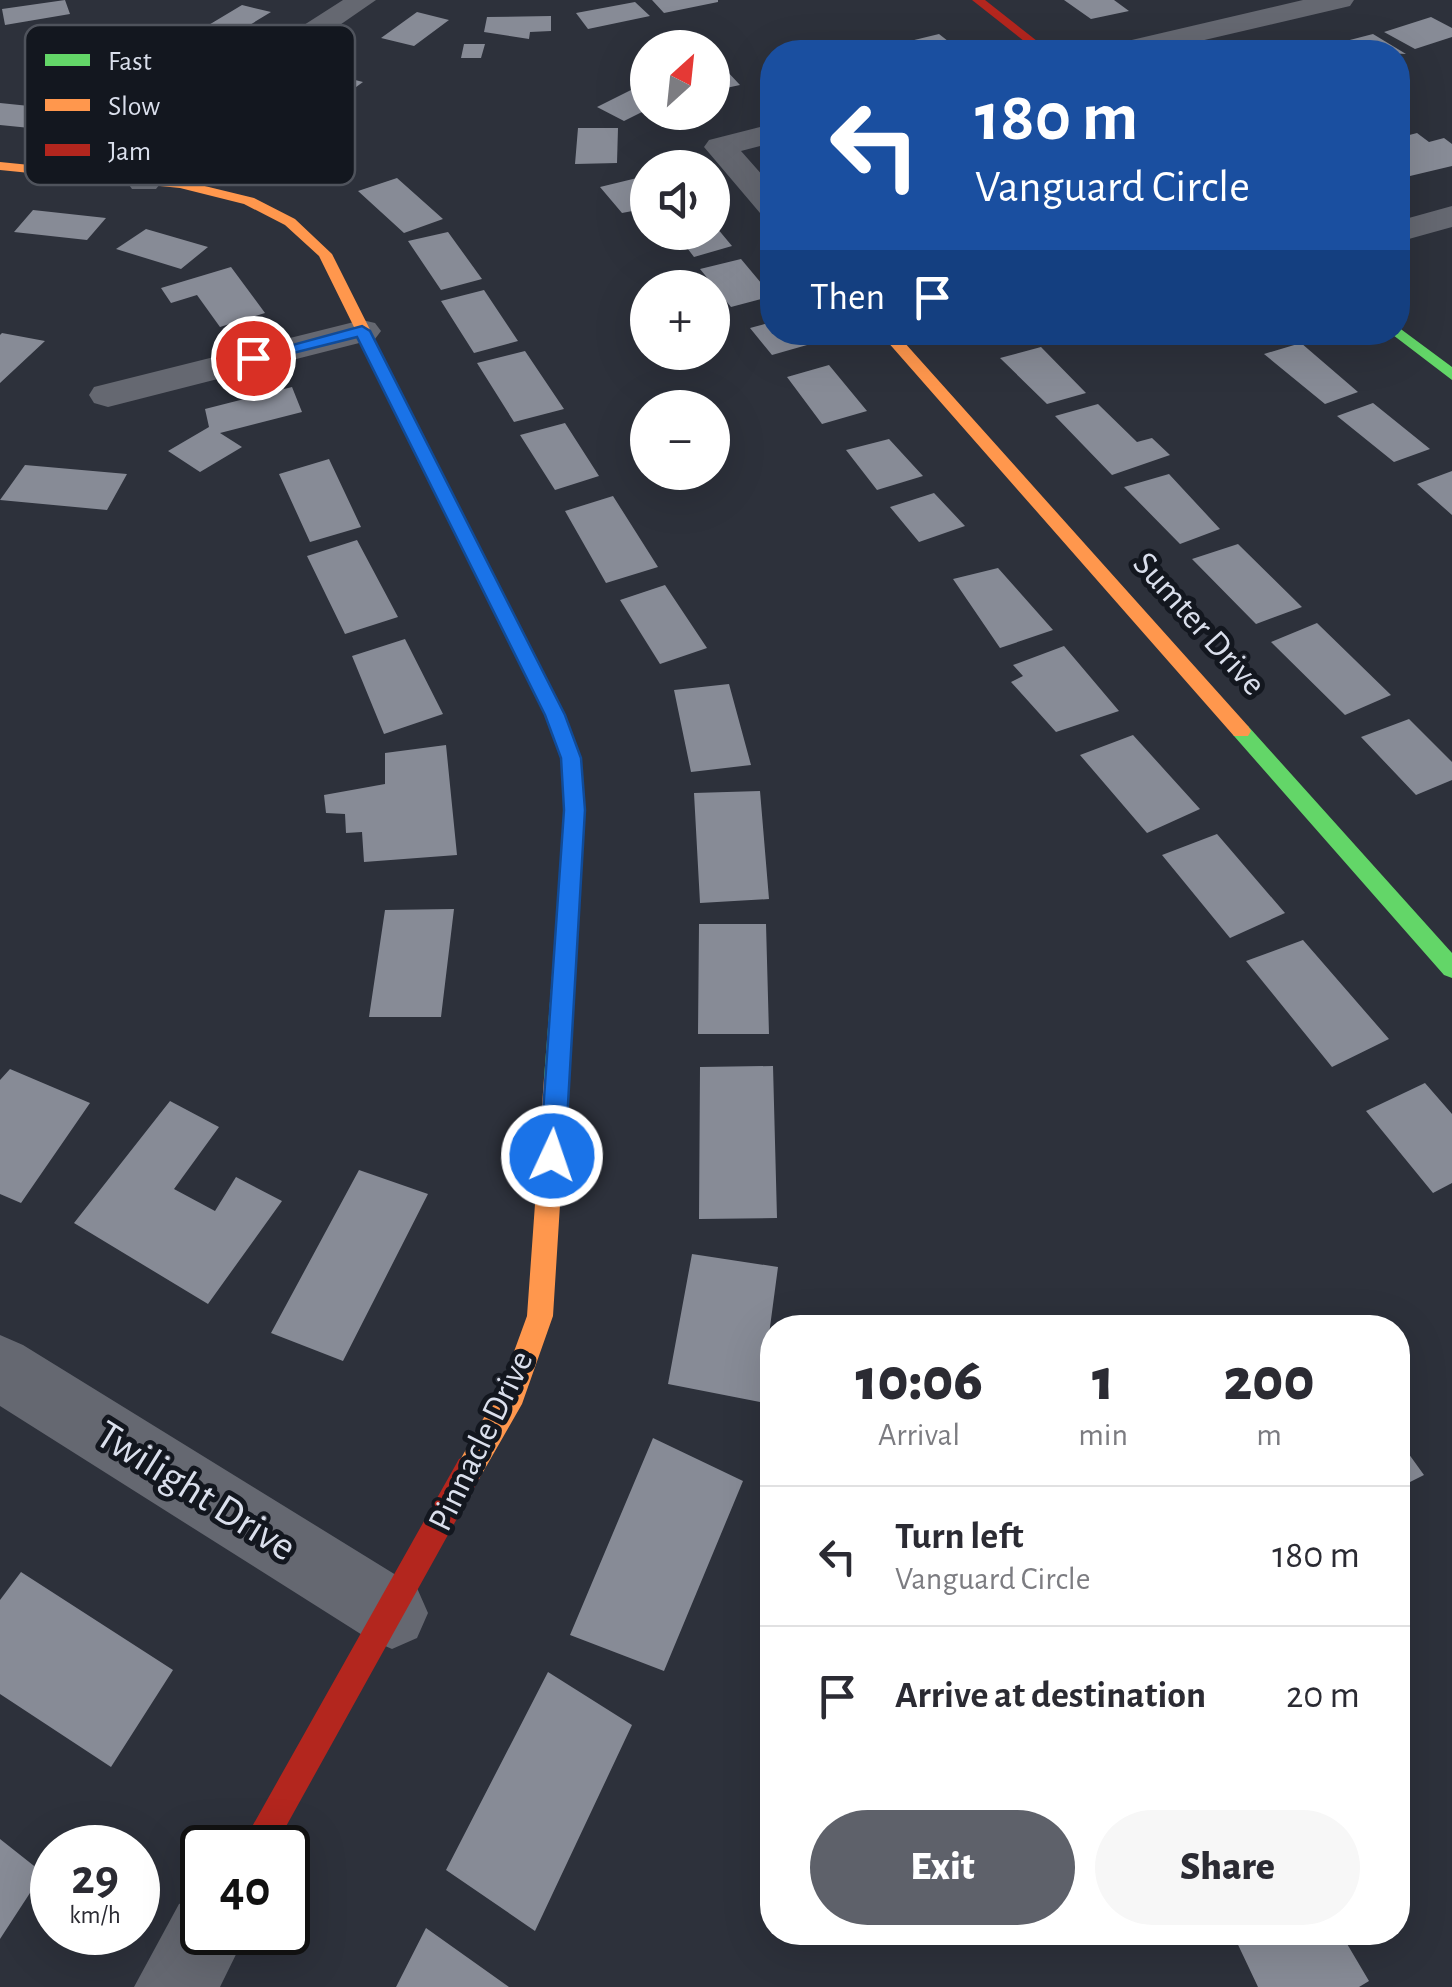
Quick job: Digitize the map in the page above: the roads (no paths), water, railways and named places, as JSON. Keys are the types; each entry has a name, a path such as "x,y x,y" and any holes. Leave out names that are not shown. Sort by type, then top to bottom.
{"street":[{"path":"324,25 362,0"},
{"path":"978,0 1030,40"},
{"path":"1168,40 1340,0"},
{"path":"760,137 720,147 760,192"},
{"name":"Pinnacle Drive","path":"0,166 25,169"},
{"name":"Pinnacle Drive","path":"161,185 242,199 299,228 325,254 555,715 571,758 575,810 540,1316 512,1394 392,1614 269,1825"},
{"path":"1410,228 1452,216"},
{"path":"108,395 362,331"},
{"path":"1410,342 1452,375"},
{"name":"Sumter Drive","path":"898,345 1452,968"},
{"name":"Twilight Drive","path":"0,1368 392,1614"},
{"path":"175,1987 194,1955"}]}
